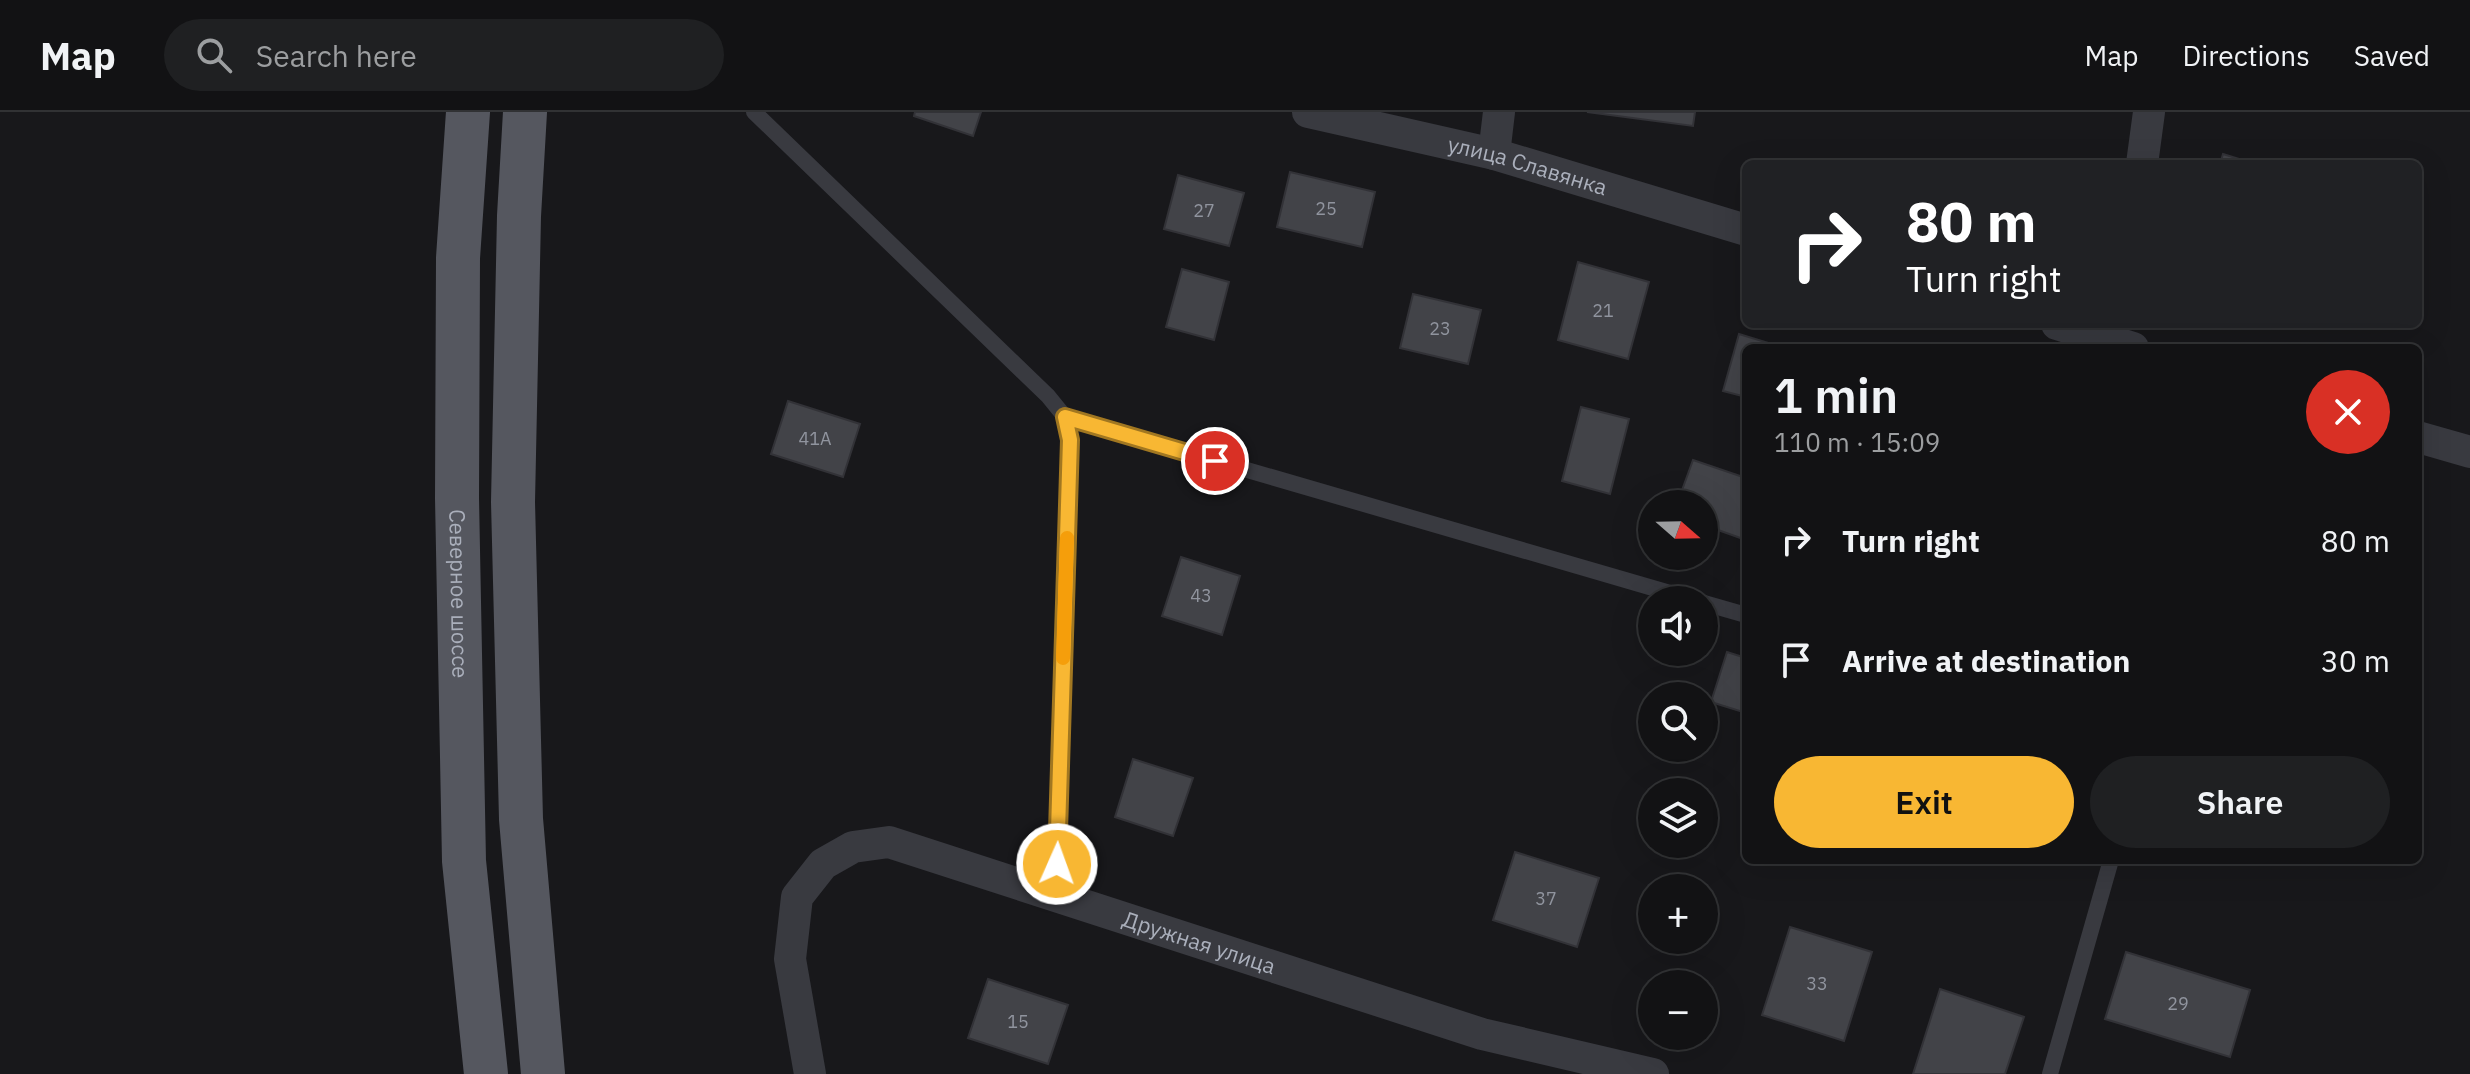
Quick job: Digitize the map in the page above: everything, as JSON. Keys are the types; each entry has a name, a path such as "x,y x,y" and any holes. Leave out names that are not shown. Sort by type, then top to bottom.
{"main road":[{"name":"Северное шоссе","path":"468,112 458,258 457,498 464,861 486,1074"},
{"path":"525,112 519,216 513,502 521,819 543,1074"}],"street":[{"name":"улица Славянка","path":"1308,112 1494,154 1742,229"},
{"path":"1494,154 1499,112"},
{"path":"2143,160 2149,112"},
{"path":"2077,328 2126,338"},
{"path":"2422,438 2470,452"},
{"name":"Дружная улица","path":"810,1074 790,959 797,897 823,864 853,847 889,842 1482,1034 1653,1074"}],"lane":[{"path":"754,112 1048,396 1065,417 1070,440 1056,894"},
{"path":"1065,417 1646,586"},
{"path":"1718,607 1742,614"},
{"path":"2050,1074 2110,864"}],"building":[{"path":"915,112 981,112 973,136 914,116"},
{"path":"1587,112 1695,112 1693,126"},
{"path":"2223,154 2242,160 2221,160"},
{"path":"1290,172 1375,192 1362,247 1277,227"},
{"path":"1178,175 1244,193 1229,246 1164,229"},
{"path":"1578,262 1649,282 1628,359 1558,340"},
{"path":"1182,269 1229,282 1214,340 1166,327"},
{"path":"1413,294 1481,310 1468,364 1400,348"},
{"path":"1739,334 1772,344 1742,344 1742,396 1723,391"},
{"path":"788,401 860,424 843,477 771,454"},
{"path":"1581,407 1629,419 1610,494 1562,481"},
{"path":"1693,460 1742,477 1742,539 1718,530 1718,490 1682,490"},
{"path":"1181,557 1240,576 1222,635 1162,616"},
{"path":"1727,652 1742,657 1742,712 1718,704 1717,682"},
{"path":"1133,759 1193,778 1173,836 1115,817"},
{"path":"1515,852 1599,878 1577,947 1493,920"},
{"path":"1790,927 1872,952 1844,1041 1762,1015"},
{"path":"2126,952 2250,990 2230,1057 2105,1019"},
{"path":"988,979 1068,1005 1048,1064 968,1038"},
{"path":"1940,989 2024,1017 2005,1074 1913,1074"}],"slow traffic":[{"path":"1063,658 1067,538"}],"route":[{"path":"1057,864 1070,440 1065,417 1215,461"}]}
